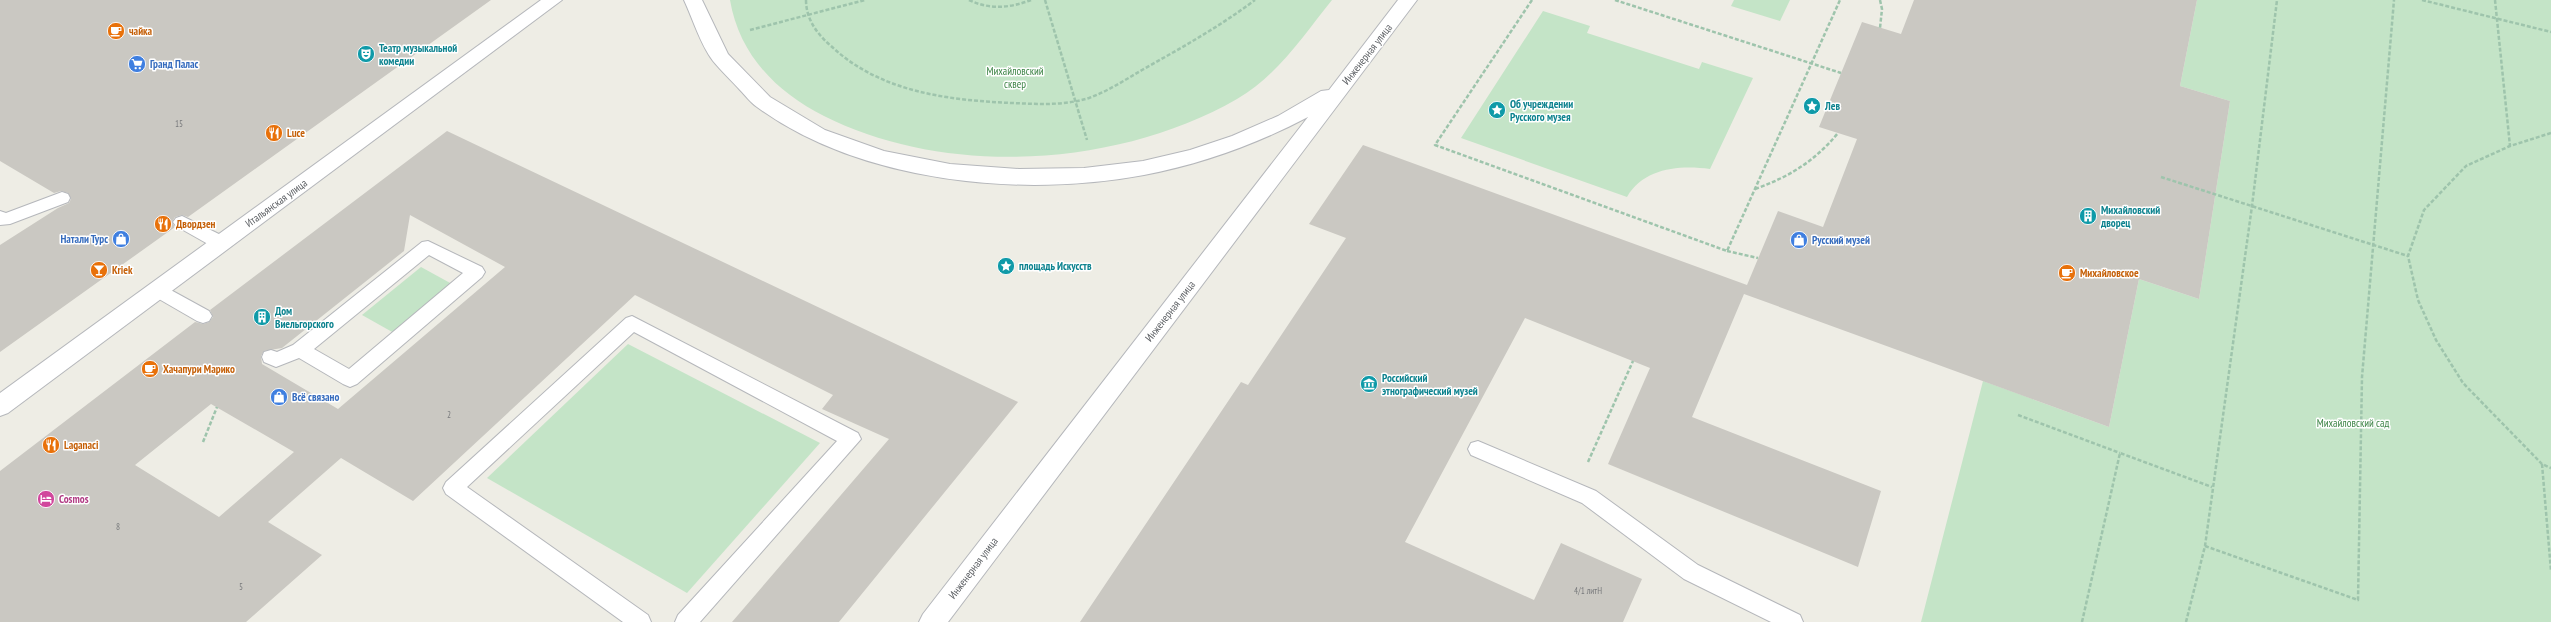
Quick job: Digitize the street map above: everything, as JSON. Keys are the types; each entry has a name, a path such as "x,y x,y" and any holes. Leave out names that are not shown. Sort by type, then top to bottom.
{"street":[{"name":"Итальянская улица","path":"0,406 553,0"},
{"path":"693,0 700,24 717,54 741,83 773,109 813,132 858,151 910,165 966,174 1024,178 1084,175 1157,164 1200,154 1252,136 1300,114 1340,88"},
{"name":"Инженерная улица","path":"932,622 1408,0"}],"lane":[{"path":"0,217 4,220 62,198"},
{"path":"182,222 221,243"},
{"path":"271,357 276,360 300,350 428,247 476,272 350,379 300,350"},
{"path":"158,290 202,316"},
{"path":"640,622 453,488 632,323 851,438 686,622"},
{"path":"1478,449 1589,497 1691,572 1792,622"}],"path":[{"path":"806,0 807,15 815,29 837,54 872,75 931,96 979,102 1049,105 1075,101 1102,92 1185,46 1255,0"},
{"path":"750,30 866,0"},
{"path":"969,0 981,5 1002,7 1030,0"},
{"path":"1045,0 1087,140"},
{"path":"1532,0 1435,144 1727,251 1758,258"},
{"path":"1614,0 1841,73"},
{"path":"1727,251 1840,0"},
{"path":"1880,0 1882,10 1880,28"},
{"path":"2186,622 2205,546 2252,206 2277,0"},
{"path":"2205,546 2358,600 2362,377 2394,0"},
{"path":"2422,0 2551,32"},
{"path":"2495,0 2510,146"},
{"path":"1755,190 1782,180 1804,168 1822,154 1838,133"},
{"path":"2551,133 2510,146 2466,166 2424,210 2408,256 2418,300 2436,340 2463,382 2542,464 2551,468"},
{"path":"2161,177 2408,256"},
{"path":"1575,491 1633,361"},
{"path":"203,442 217,407"},
{"path":"2018,415 2212,487"},
{"path":"2082,622 2120,453"},
{"path":"2542,464 2551,571"}],"green space":[{"name":"Михайловский сквер","path":"730,0 1332,0 1289,54 1265,78 1237,99 1190,122 1140,139 1087,151 1032,156 978,156 924,149 872,136 824,116 807,106 790,95 776,83 762,69 751,54 742,38 735,20"},
{"path":"1734,0 1790,0 1780,21 1731,6"},
{"name":"Михайловский сад","path":"2197,0 2551,0 2551,622 1921,622 1983,381 2109,427 2139,279 2199,299 2230,101 2180,86"},
{"path":"1543,11 1590,26 1587,33 1699,69 1702,62 1753,78 1710,169 1675,168 1653,174 1634,187 1627,197 1461,138"},
{"path":"421,267 452,284 394,333 362,315"},
{"path":"628,344 820,443 687,593 487,478"}],"building":[{"path":"0,0 491,0 188,217 182,215 175,217 172,222 175,227 0,352 0,245 58,208 69,203 71,199 68,193 61,191 54,193 0,161"},
{"path":"1914,0 2197,0 2180,86 2230,101 2199,299 2139,279 2109,427 1744,294 1692,417 1881,491 1858,567 1608,464 1650,368 1525,318 1405,542 1534,600 1561,543 1642,579 1623,622 1080,622 1241,382 1248,385 1346,238 1309,224 1363,145 1747,285 1778,211 1823,227 1857,139 1819,127 1862,22 1901,34"},
{"path":"447,131 1018,402 839,622 732,622 889,439 822,409 833,395 635,295 413,501 341,458 268,522 322,555 246,622 0,622 0,471 195,322 203,324 209,322 213,317 210,310","holes":["410,215 505,267 338,409 262,364 261,356 264,351 282,348 404,251","211,404 294,452 219,517 135,465"]}],"place":[{"name":"чайка","path":"116,31"},
{"name":"Театр музыкальной комедии","path":"366,54"},
{"name":"Гранд Палас","path":"137,64"},
{"name":"Лев","path":"1812,106"},
{"name":"Об учреждении Русского музея","path":"1497,110"},
{"name":"Luce","path":"274,133"},
{"name":"Михайловский дворец","path":"2088,216"},
{"name":"Двордзен","path":"163,224"},
{"name":"Натали Турс","path":"121,239"},
{"name":"Русский музей","path":"1799,240"},
{"name":"площадь Искусств","path":"1006,266"},
{"name":"Kriek","path":"99,270"},
{"name":"Михайловское","path":"2067,273"},
{"name":"Дом Виельгорского","path":"262,317"},
{"name":"Хачапури Марико","path":"150,369"},
{"name":"Российский этнографический музей","path":"1369,384"},
{"name":"Всё связано","path":"279,397"},
{"name":"Laganaci","path":"51,445"},
{"name":"Cosmos","path":"46,499"}]}
